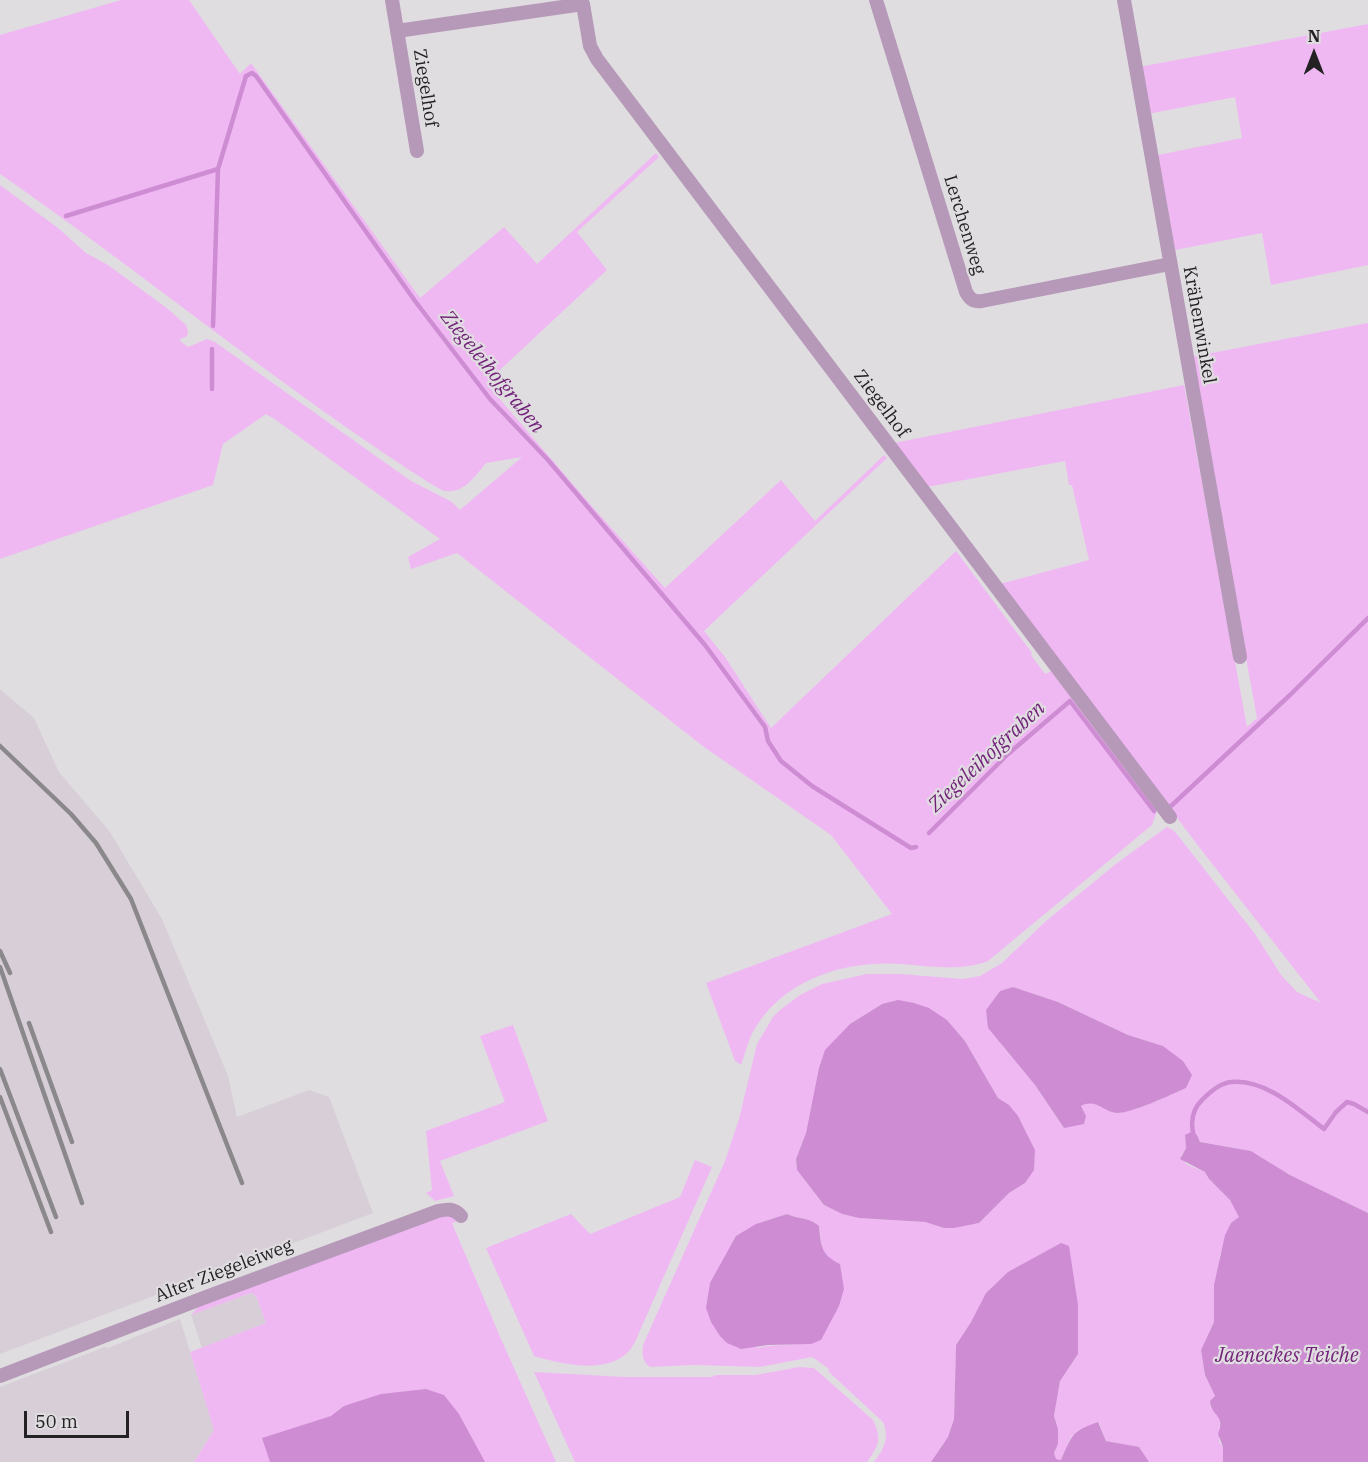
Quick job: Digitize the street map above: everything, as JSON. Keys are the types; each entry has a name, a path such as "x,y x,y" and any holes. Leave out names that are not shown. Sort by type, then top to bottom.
{"street":[{"name":"Ziegelhof","path":"392,0 417,151"},
{"name":"Lerchenweg","path":"876,0 966,292 970,298 975,302 982,302 1170,264"},
{"name":"Krähenwinkel","path":"1124,0 1240,657"},
{"name":"Ziegelhof","path":"397,31 582,2 590,46 597,59 1170,817"},
{"name":"Alter Ziegeleiweg","path":"0,1376 206,1296 438,1211 448,1209 456,1211 460,1216"}],"shaded area":[{"path":"121,0 189,0 240,74 251,63 420,298 504,227 537,264 656,153 659,157 577,232 607,270 486,383 665,588 781,480 815,521 884,455 887,458 704,631 725,657 771,728 956,551 1045,674 1054,670 1156,807 1157,811 1152,825 988,961 956,967 901,964 858,966 836,970 796,987 764,1015 752,1034 741,1065 735,1061 706,983 892,914 831,835 704,747 457,553 411,569 408,557 440,539 276,420 266,414 223,444 213,485 0,559 0,185 58,228 86,253 108,265 168,309 186,325 187,336 179,340 188,347 207,339 215,342 411,481 452,502 460,510 522,457 486,463 469,483 458,490 445,491 438,488 321,410 0,174 0,35"},
{"path":"1368,24 1368,265 1271,285 1262,233 1175,250 1158,155 1242,138 1235,97 1148,114 1139,67"},
{"path":"1368,323 1368,1213 1290,1175 1251,1151 1200,1142 1197,1135 1185,1135 1186,1148 1181,1155 1186,1164 1205,1172 1230,1200 1240,1217 1220,1254 1219,1271 1214,1285 1214,1322 1201,1350 1205,1375 1215,1396 1210,1406 1220,1419 1219,1442 1223,1447 1223,1462 1149,1462 1117,1443 1106,1441 1099,1423 1071,1437 1061,1460 1056,1459 1054,1453 1058,1444 1058,1429 1054,1416 1060,1380 1078,1354 1078,1305 971,1322 956,1345 954,1419 948,1437 931,1462 874,1462 885,1443 886,1433 883,1422 829,1372 828,1368 812,1357 760,1367 694,1365 650,1367 643,1358 643,1345 725,1161 739,1119 757,1044 773,1017 800,995 822,984 867,974 963,979 980,976 1002,963 1045,922 1117,863 1167,827 1180,838 1255,934 1281,975 1297,992 1321,1003 1196,843 1000,584 1089,560 1065,461 927,487 894,443 1184,385 1247,727 1257,718 1191,357","holes":["1013,987 1058,1002 1128,1035 1163,1046 1186,1088 1122,1112 1112,1111 1093,1103 1085,1104 1076,1111 1064,1128 1035,1085 1001,1044 986,1010 1000,991","882,1004 947,1020 965,1041 998,1098 1018,1116 1035,1150 1025,1183 1009,1193 979,1223 944,1228 925,1222 859,1218 842,1214 824,1205 797,1170 796,1159 806,1133 810,1113 850,1024","787,1214 811,1221 819,1226 822,1248 828,1258 821,1340 805,1344 757,1348 710,1283 756,1224"]},
{"path":"0,689 34,718 59,772 110,832 162,919 228,1076 237,1117 309,1090 329,1097 373,1213 0,1354"},
{"path":"513,1025 548,1121 440,1161 454,1196 435,1201 426,1193 432,1190 426,1131 505,1102 480,1036"},
{"path":"695,1160 712,1167 629,1351 617,1360 594,1366 557,1362 534,1356 486,1248 571,1214 590,1234 680,1197"},
{"path":"448,1212 458,1221 452,1223 556,1462 194,1462 214,1430 190,1352 266,1323 256,1296 251,1293 191,1315 199,1306"},
{"path":"251,1293 256,1296 266,1323 202,1348 191,1315"},
{"path":"180,1319 214,1430 194,1462 0,1462 0,1387"},
{"path":"799,1367 814,1368 873,1420 878,1433 878,1442 867,1462 575,1462 534,1372 625,1377 712,1377 716,1375 756,1375"}],"water":[{"path":"1013,987 1058,1002 1128,1035 1163,1046 1183,1061 1192,1075 1186,1088 1124,1112 1112,1112 1095,1104 1086,1104 1081,1106 1086,1116 1084,1124 1064,1128 1035,1085 988,1028 986,1010 1000,991"},
{"path":"898,1000 929,1008 947,1020 965,1041 998,1098 1009,1105 1018,1116 1035,1150 1034,1170 1025,1183 1009,1193 979,1223 944,1228 925,1222 859,1218 842,1214 824,1205 797,1170 796,1159 806,1133 819,1068 825,1050 850,1024 882,1004"},
{"name":"Jaeneckes Teiche","path":"1191,1132 1197,1135 1200,1142 1251,1151 1290,1175 1368,1213 1368,1462 1223,1462 1223,1447 1218,1434 1220,1423 1210,1401 1215,1396 1205,1375 1201,1350 1214,1322 1214,1285 1225,1235 1231,1223 1239,1217 1230,1200 1205,1172 1180,1159 1186,1148 1185,1135"},
{"path":"787,1214 811,1221 819,1226 823,1249 829,1257 840,1264 844,1289 839,1306 821,1340 811,1344 768,1345 741,1349 727,1343 711,1322 706,1308 710,1283 736,1236 756,1224"},
{"path":"1061,1243 1069,1246 1078,1305 1078,1354 1060,1381 1054,1416 1058,1429 1058,1444 1054,1453 1056,1459 1061,1460 1071,1439 1078,1431 1098,1422 1106,1441 1139,1447 1149,1462 931,1462 948,1437 954,1419 956,1345 986,1293 1008,1272"},
{"path":"426,1389 444,1395 459,1414 485,1462 270,1462 262,1438 331,1416 344,1406 381,1394"}],"waterway":[{"name":"Ziegeleihofgraben","path":"66,216 218,169 246,76 252,73 415,301 490,399 548,460 705,645 765,727 768,741 781,761 812,786 911,848 916,847"},
{"path":"213,326 218,169"},
{"path":"212,349 212,389"},
{"name":"Ziegeleihofgraben","path":"1171,806 1290,695 1368,618"},
{"name":"Ziegeleihofgraben","path":"929,833 1008,754 1070,701 1154,811"},
{"path":"1194,1137 1192,1121 1196,1107 1216,1088 1231,1082 1244,1082 1269,1090 1324,1129 1336,1112 1347,1102 1368,1112"}],"railway":[{"path":"0,746 71,814 96,843 131,899 242,1183"},
{"path":"0,951 10,973"},
{"path":"0,967 82,1203"},
{"path":"29,1023 72,1142"},
{"path":"0,1069 56,1217"},
{"path":"0,1097 51,1232"}]}
